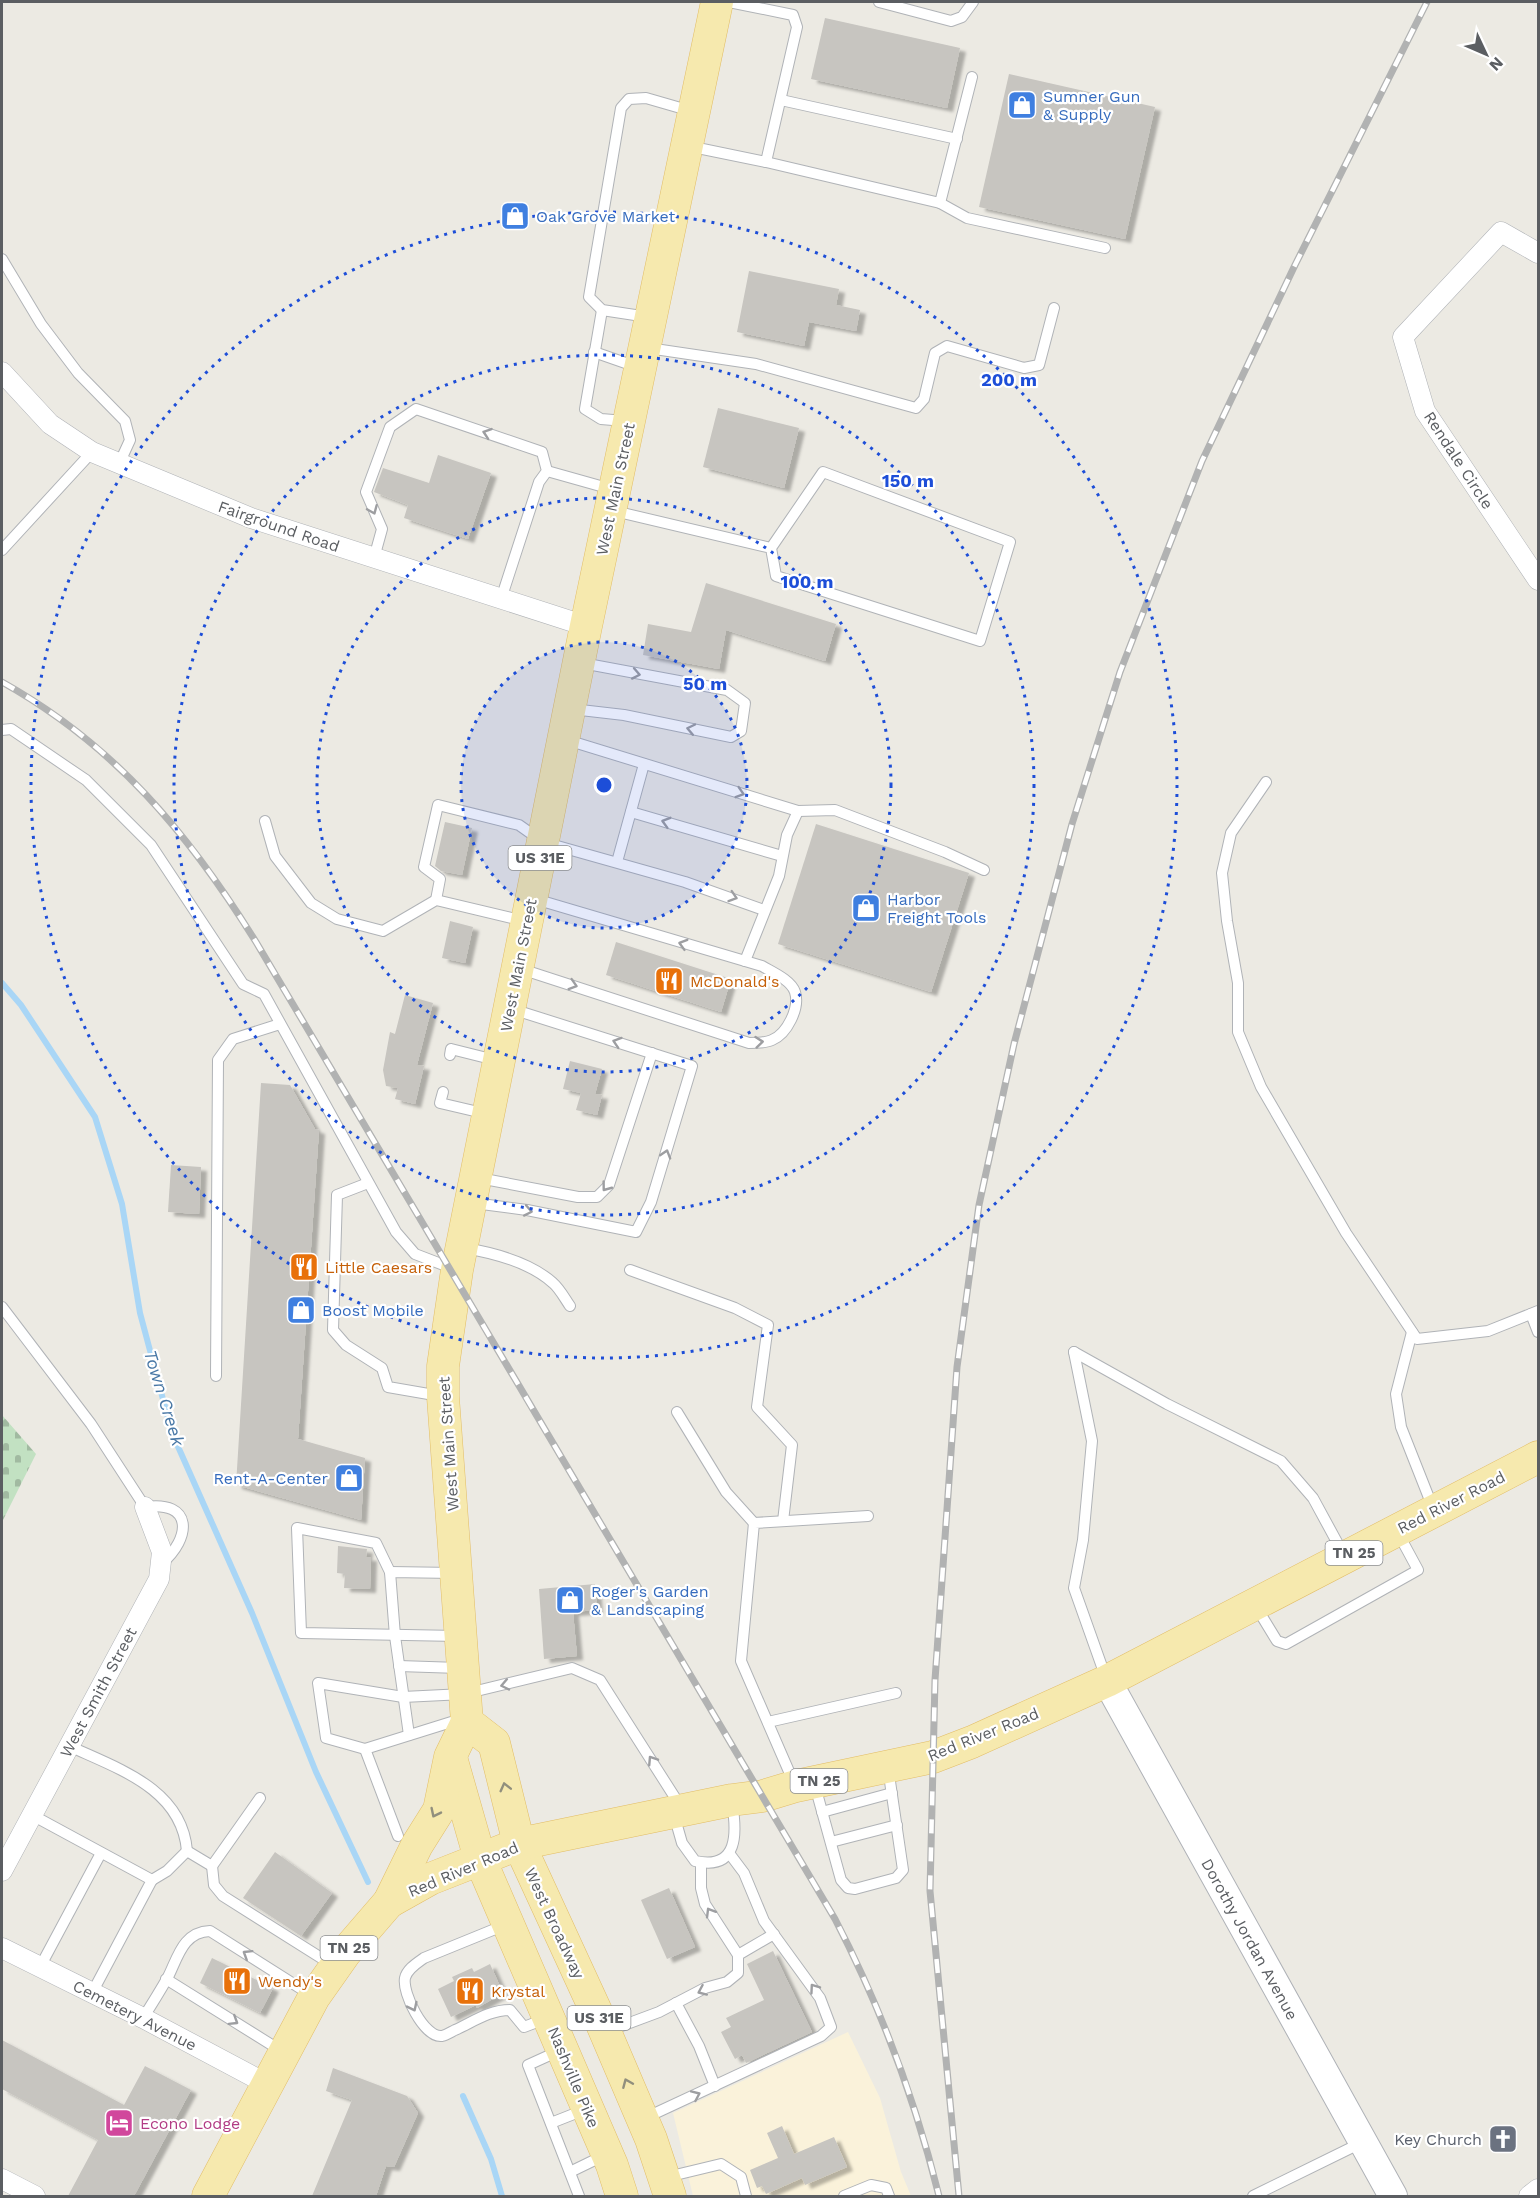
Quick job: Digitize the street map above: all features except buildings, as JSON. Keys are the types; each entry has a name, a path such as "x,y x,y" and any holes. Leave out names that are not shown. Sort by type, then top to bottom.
{"main road":[{"name":"West Main Street","path":"389,1902 417,1845 438,1810 465,1700 443,1397 443,1366 459,1259 563,739 717,2"},
{"name":"Red River Road","path":"389,1902 430,1880 519,1844 732,1800 763,1796 805,1784 890,1780 933,1757 1107,1681 1539,1457"},
{"name":"West Broadway","path":"465,1700 494,1743 519,1844 605,2033 642,2119 667,2187"},
{"name":"US 31E","path":"450,1757 480,1859"},
{"name":"Nashville Pike","path":"480,1859 608,2154 622,2196"},
{"name":"TN 25","path":"214,2192 283,2052 314,1997 334,1967 389,1902"}],"street":[{"name":"Rendale Circle","path":"1539,254 1501,232 1403,337 1425,411 1539,580"},
{"name":"Fairground Road","path":"2,372 50,424 92,452 119,464 250,518 586,626"},
{"name":"West Smith Street","path":"2,1871 159,1579 162,1552 145,1507"},
{"name":"Dorothy Jordan Avenue","path":"1107,1681 1393,2196"},
{"name":"Cemetery Avenue","path":"2,1948 143,2018 267,2084"},
{"path":"2,2179 35,2196"},
{"path":"1529,2196 1539,2188"}],"lane":[{"path":"729,2 793,15 797,27 766,162"},
{"path":"879,2 951,21 962,17 973,2"},
{"path":"940,203 972,77"},
{"path":"645,344 589,297 621,108 629,99 646,98 694,112"},
{"path":"781,100 957,139"},
{"path":"687,146 940,203 967,218 1106,248"},
{"path":"2,259 41,324 78,373 125,421 130,440 119,464"},
{"path":"594,352 645,344 756,364 916,408 924,399 935,353 946,346 1024,368 1039,364 1054,308"},
{"path":"602,310 585,409 601,418 629,422"},
{"path":"374,558 382,529 366,492 390,427 417,409 542,452 548,471 613,500 771,548"},
{"path":"2,550 92,452"},
{"path":"501,599 539,482 548,471"},
{"path":"823,472 1010,542 980,641 776,576 771,548 823,472"},
{"path":"570,709 624,716 731,737 741,730 745,703 727,690 579,663"},
{"path":"2,730 11,729 86,780 151,845 243,984 264,994 396,1232 415,1254 459,1259 494,1253 531,1269 554,1283 570,1306"},
{"path":"563,739 798,811 834,810 913,839 984,870"},
{"path":"617,862 644,764"},
{"path":"1266,782 1231,833 1222,873 1227,921 1238,983 1238,1032 1261,1087 1346,1233 1417,1339 1488,1331 1535,1312 1539,1332"},
{"path":"436,900 440,879 424,867 438,805 519,825 543,842 739,899 764,910"},
{"path":"745,961 779,876 787,835 798,811"},
{"path":"631,812 783,856"},
{"path":"265,821 275,856 311,903 337,919 383,931 436,900 529,910 762,966 787,981 795,992 794,1008 787,1028 772,1041 749,1043 517,968"},
{"path":"473,1190 527,1210 636,1232 651,1202 692,1066 509,1008"},
{"path":"216,1376 218,1060 233,1039 280,1024"},
{"path":"450,1055 452,1049 499,1060"},
{"path":"473,1190 597,1197 609,1185 613,1176 652,1053"},
{"path":"443,1092 440,1103 488,1114"},
{"path":"368,1183 337,1195 333,1330 346,1345 382,1368 388,1387 443,1397"},
{"path":"630,1270 735,1308 768,1324 757,1407 792,1445 783,1521"},
{"path":"2,1307 91,1424 145,1507 158,1505 169,1509 182,1521 184,1536 175,1552 161,1564"},
{"path":"1412,1332 1396,1394 1401,1427 1434,1511"},
{"path":"1107,1681 1074,1587 1083,1540 1092,1441 1074,1352 1167,1404 1281,1461 1313,1498 1346,1557"},
{"path":"677,1412 726,1492 753,1523 749,1594 741,1661 768,1722 822,1812 841,1880 848,1888 855,1889 901,1874 903,1863 890,1780 822,1812"},
{"path":"753,1523 868,1516"},
{"path":"409,1735 395,1636 390,1572 376,1543 297,1528 301,1632 395,1636 461,1636"},
{"path":"1255,1604 1277,1641 1286,1644 1418,1570 1396,1530"},
{"path":"390,1572 457,1573"},
{"path":"399,1666 465,1700"},
{"path":"465,1700 403,1697 318,1683 326,1737 365,1749 409,1735 465,1700 572,1668 600,1680 677,1811 682,1843 695,1861 701,1863 724,1858 734,1846 737,1830 732,1800"},
{"path":"768,1722 896,1693"},
{"path":"69,1746 106,1763 165,1798 177,1812 186,1832 187,1851 167,1871 152,1880 92,1993"},
{"path":"365,1749 398,1836"},
{"path":"260,1798 212,1866 214,1885 223,1896 334,1967"},
{"path":"32,1815 152,1880"},
{"path":"831,1842 897,1825"},
{"path":"187,1851 212,1866"},
{"path":"40,1967 101,1852"},
{"path":"642,2119 821,2036 831,2027 820,1998 764,1921 744,1873 729,1852"},
{"path":"605,2033 705,1988 727,1982 738,1974 738,1956 705,1904 701,1888 701,1863"},
{"path":"508,1924 424,1958 413,1966 405,1977 406,1992 422,2025 431,2034 442,2036 496,2010 510,2010 524,2027 549,2017"},
{"path":"143,2018 166,1979 178,1952 189,1938 200,1931 210,1931 314,1997"},
{"path":"738,1956 774,1934"},
{"path":"166,1979 283,2052"},
{"path":"676,2003 699,2046 715,2086"},
{"path":"563,2049 528,2065 579,2196"},
{"path":"551,2123 587,2109"},
{"path":"1253,2196 1364,2142"},
{"path":"570,2172 608,2154"},
{"path":"667,2187 721,2164 741,2177 746,2196"},
{"path":"844,2196 871,2185 886,2188 889,2196"}],"shaded area":[{"path":"848,2032 880,2098 901,2172 911,2196 693,2196 673,2113"}],"green space":[{"path":"2,1415 36,1454 2,1522"}],"waterway":[{"name":"Town Creek","path":"2,983 21,1005 95,1117 122,1204 140,1313 172,1433 252,1613 316,1772 368,1882"},
{"name":"Town Creek","path":"463,2096 491,2159 502,2196"}],"railway":[{"path":"959,2196 930,1891 935,1680 957,1367 979,1205 1014,1044 1072,824 1120,672 1202,461 1295,265 1427,2"},
{"path":"2,682 43,707 80,734 146,795 204,865 256,942 835,1919 852,1952 895,2054 919,2124 939,2196"}],"place":[{"name":"Sumner Gun & Supply","path":"1022,105"},
{"name":"Oak Grove Market","path":"515,216"},
{"name":"Harbor Freight Tools","path":"866,908"},
{"name":"McDonald's","path":"669,981"},
{"name":"Little Caesars","path":"304,1267"},
{"name":"Boost Mobile","path":"301,1310"},
{"name":"Rent-A-Center","path":"349,1478"},
{"name":"Roger's Garden & Landscaping","path":"570,1600"},
{"name":"Wendy's","path":"237,1981"},
{"name":"Krystal","path":"470,1991"},
{"name":"Econo Lodge","path":"119,2123"},
{"name":"Key Church","path":"1503,2139"}]}
